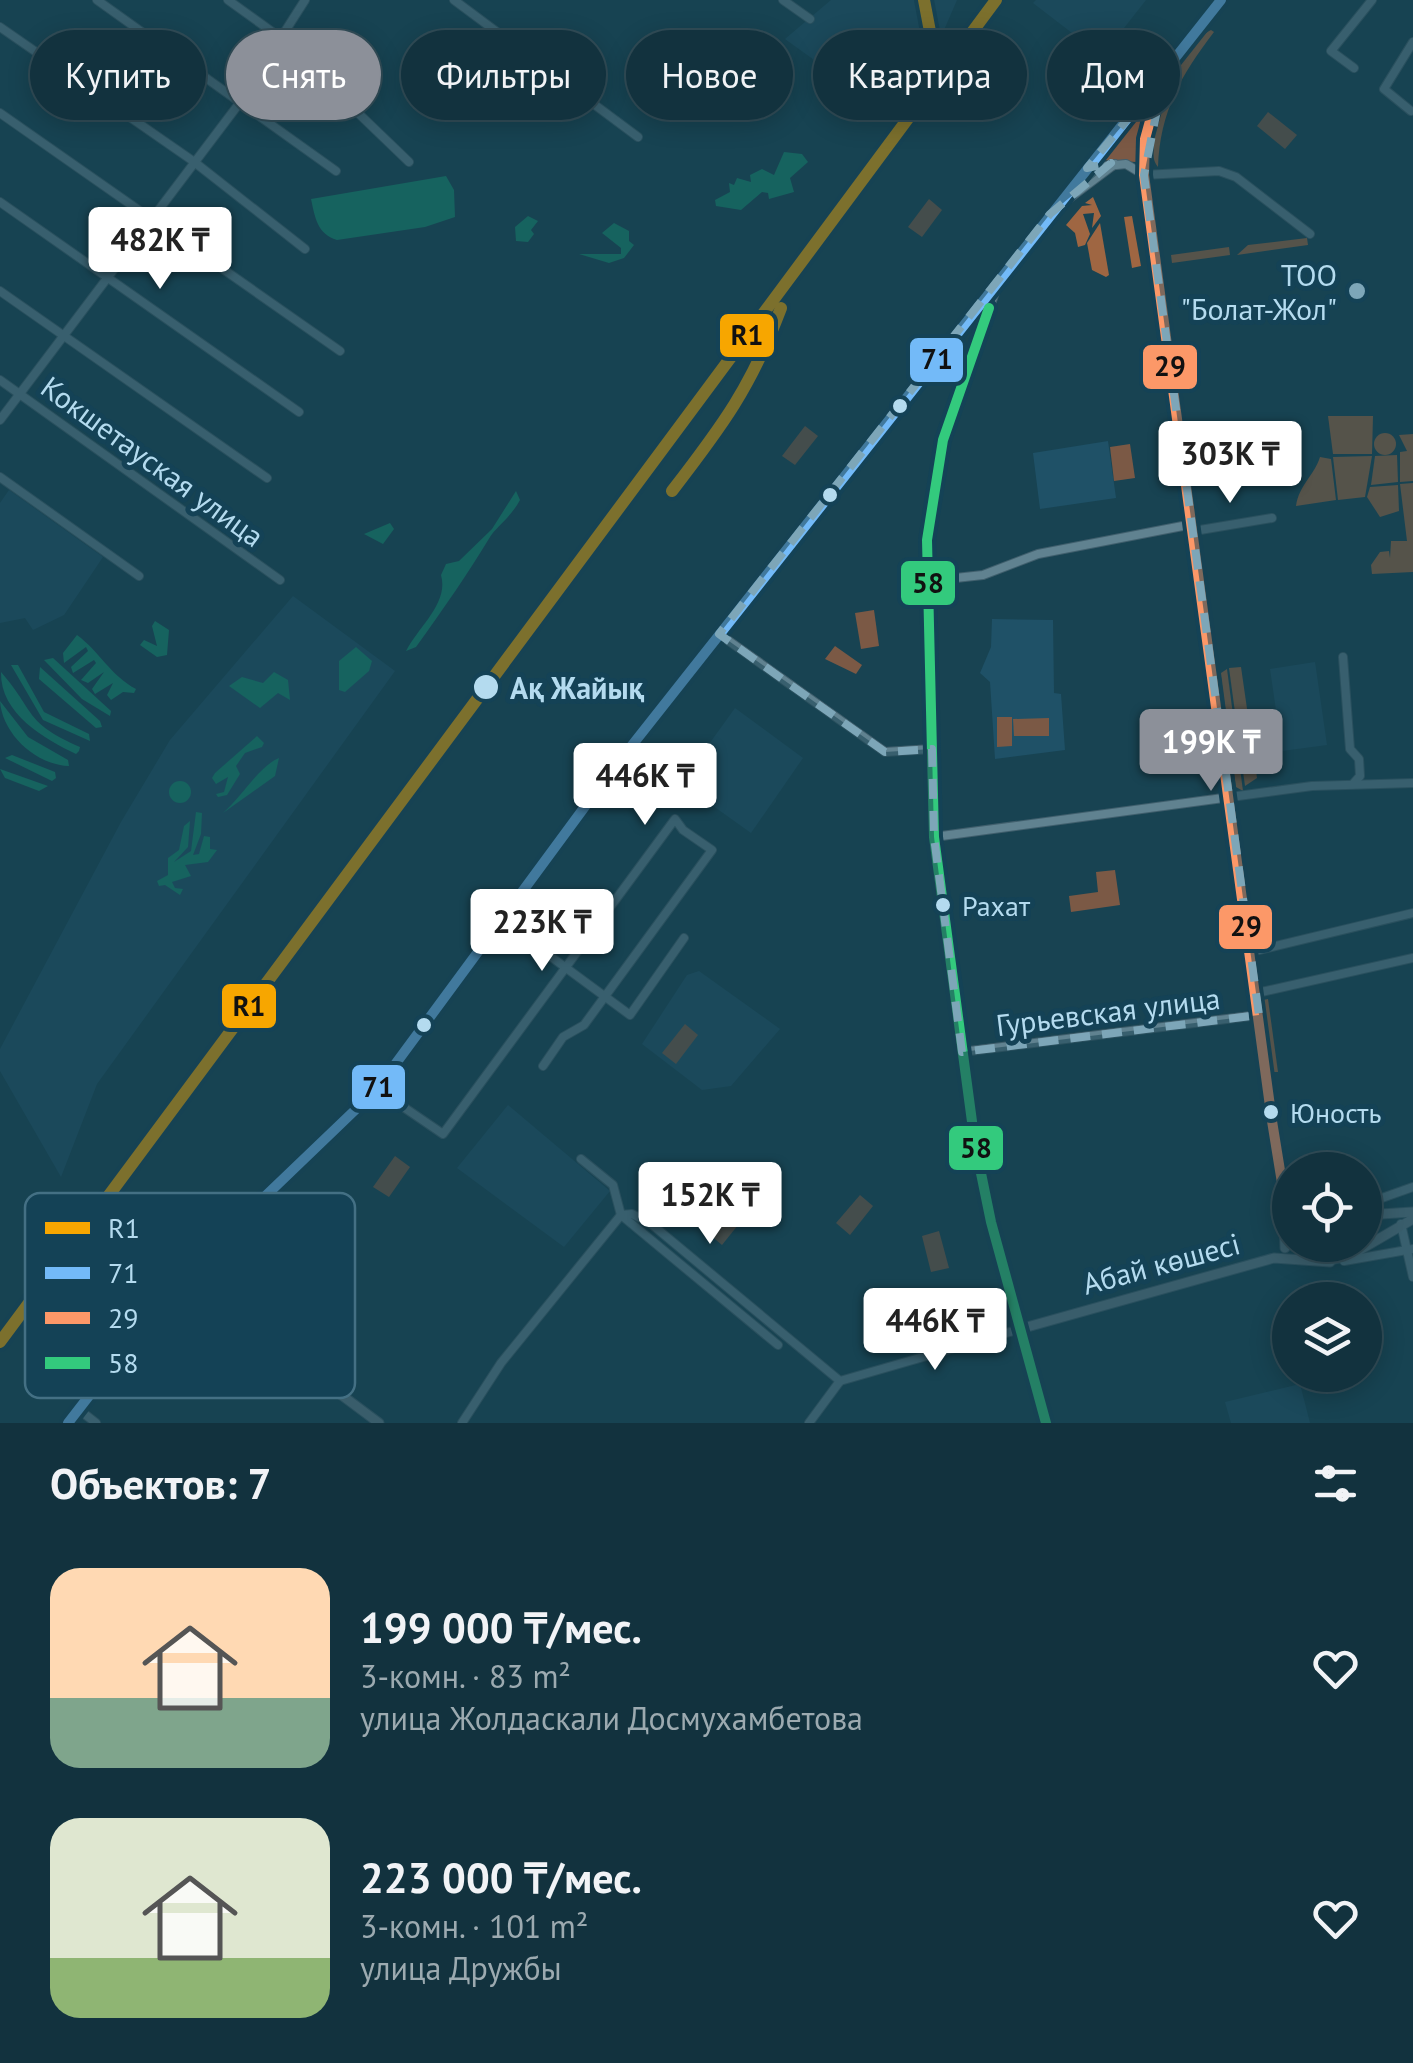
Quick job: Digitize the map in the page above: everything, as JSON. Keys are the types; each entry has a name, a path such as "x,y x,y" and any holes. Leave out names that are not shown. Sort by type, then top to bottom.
{"main road":[{"path":"1180,54 1221,0"},
{"path":"269,1193 378,1088 719,634 1127,120"},
{"path":"999,280 943,440 927,540 934,837 975,1144 1046,1423"},
{"path":"1382,1216 1400,1219"},
{"path":"1382,1231 1413,1216"},
{"name":"Абай көшесі","path":"1020,1329 1272,1259"},
{"path":"68,1423 87,1398"},
{"path":"345,1398 379,1423"}],"street":[{"path":"98,0 226,96"},
{"path":"228,0 269,30"},
{"path":"285,30 305,0"},
{"path":"454,0 638,138"},
{"path":"783,0 810,19"},
{"path":"1354,68 1331,50 1372,0"},
{"path":"0,27 193,161 305,249"},
{"path":"1411,111 1384,89 1413,42"},
{"path":"0,112 340,351"},
{"path":"0,420 226,120"},
{"path":"260,120 336,171"},
{"path":"365,120 409,162"},
{"path":"1150,120 1145,138 1144,175 1279,1152"},
{"path":"1050,214 1116,164"},
{"path":"1087,168 1116,164 1134,166 1144,175 1219,172 1236,177 1310,234"},
{"path":"0,202 299,412"},
{"path":"0,291 268,478"},
{"name":"Кокшетауская улица","path":"0,380 280,580"},
{"path":"0,494 4,480 139,576"},
{"path":"928,582 983,574 1038,554 1272,518"},
{"path":"719,634 885,752 932,749"},
{"path":"1344,658 1350,750 1359,759 1360,776 1353,784"},
{"path":"934,837 1230,796 1353,784 1376,788 1413,784"},
{"path":"378,1088 443,1134 675,819 683,830 712,850 584,1024 563,1037 543,1066"},
{"path":"1251,952 1413,913"},
{"path":"501,920 630,1016 684,938"},
{"path":"1257,994 1413,958"},
{"name":"Гурьевская улица","path":"962,1052 1259,1015"},
{"path":"581,1159 613,1185 621,1215 778,1346"},
{"path":"1382,1197 1413,1186"},
{"path":"1394,1192 1393,1203 1410,1250 1413,1277"},
{"path":"462,1423 494,1372 621,1215 632,1214 650,1222 840,1381 809,1423"},
{"path":"1382,1254 1410,1250"},
{"name":"Абай көшесі","path":"840,1381 1020,1329"},
{"path":"78,1409 96,1423"}],"highlighted area":[{"path":"1164,75 1144,175 1259,1015 962,1052 934,837 932,749 885,752 719,634 1050,214 1111,163 1087,168"}],"shaded area":[{"path":"831,0 957,0 944,30 813,30 813,59 793,45 793,32"},
{"path":"1146,0 1122,30 1068,30 1033,3"},
{"path":"1211,30 1214,32 1180,83 1180,66"},
{"path":"1268,112 1297,135 1285,149 1257,126"},
{"path":"1134,120 1140,120 1136,162 1102,160"},
{"path":"1157,120 1166,120 1158,167 1153,154"},
{"path":"784,152 802,154 808,162 790,178 794,192 769,199 768,193 762,192 741,210 716,206 715,200 730,192 729,183 734,185 737,178 751,182 750,175 762,169 774,175"},
{"path":"446,176 454,190 455,217 425,227 337,240 321,229 311,199"},
{"path":"1093,197 1101,216 1092,228 1094,213 1083,214 1090,234 1085,245 1078,247 1075,233 1066,225 1082,206 1092,205 1085,203"},
{"path":"929,199 942,210 922,237 908,227"},
{"path":"528,216 538,221 531,230 534,234 528,242 516,241 515,227"},
{"path":"1132,216 1141,266 1132,268 1124,217"},
{"path":"614,223 629,231 629,241 634,245 624,258 609,263 579,254 621,254 621,248 602,233"},
{"path":"1100,223 1109,275 1106,277 1092,270 1087,243"},
{"path":"1307,238 1308,245 1237,255 1248,245"},
{"path":"1229,247 1230,255 1172,263 1171,255"},
{"path":"1328,416 1373,416 1372,454 1333,454"},
{"path":"805,426 818,436 795,465 782,456"},
{"path":"1385,433 1393,436 1393,452 1385,455 1377,452 1374,444 1377,436"},
{"path":"1413,434 1413,481 1400,482 1400,452 1407,451 1399,435"},
{"path":"1108,441 1116,498 1040,509 1033,453"},
{"path":"1130,444 1135,478 1114,481 1110,447"},
{"path":"1397,455 1398,482 1371,485 1375,456"},
{"path":"1372,456 1365,497 1338,500 1333,457"},
{"path":"1320,457 1331,459 1336,500 1296,506 1300,492"},
{"path":"1413,483 1413,572 1372,574 1371,565 1380,552 1389,551 1390,558 1391,541 1407,541 1400,484"},
{"path":"1398,485 1399,511 1380,517 1367,497 1370,487"},
{"path":"9,490 103,557 64,615 33,630 25,618 0,623 0,503"},
{"path":"516,491 520,500 516,506 490,537 416,647 406,651 437,605 446,564 459,561 492,529"},
{"path":"390,523 394,529 383,544 364,534"},
{"path":"293,596 395,671 97,1084 61,1177 0,1071 0,1049 121,822 170,740"},
{"path":"874,610 879,646 861,649 855,613"},
{"path":"992,619 1053,620 1054,693 1061,694 1065,750 995,759 990,682 980,673 991,647"},
{"path":"155,621 169,630 167,655 157,657 140,645 144,640 157,646 152,626"},
{"path":"77,635 136,689 134,693 123,692 111,700 107,695 113,683 95,694 92,689 104,672 88,683 81,680 96,663 94,660 73,673 71,667 88,651 86,647 64,663 63,653"},
{"path":"835,646 862,665 856,674 825,659"},
{"path":"356,647 372,661 369,671 345,692 339,690 339,661"},
{"path":"53,658 111,711 110,716 82,699 44,660"},
{"path":"1315,662 1327,745 1282,751 1270,669"},
{"path":"11,665 18,665 44,712 89,734 90,741 43,720"},
{"path":"40,667 102,727 96,728 39,679"},
{"path":"1241,667 1257,778 1245,786 1229,668"},
{"path":"1227,669 1243,791 1236,787 1221,673"},
{"path":"1,672 39,723 80,747 76,754 38,733 16,712 3,687"},
{"path":"274,672 288,680 290,700 278,693 260,708 229,686 242,677 263,683"},
{"path":"0,701 28,737 68,760 69,766 44,760 22,745 7,725"},
{"path":"735,708 803,758 751,833 681,783"},
{"path":"997,717 1012,717 1012,746 997,747"},
{"path":"1049,718 1049,736 1014,736 1013,719"},
{"path":"257,736 264,743 262,747 245,753 236,766 240,774 227,795 218,797 216,794 224,792 228,777 216,784 212,778 215,773"},
{"path":"12,755 55,772 56,778 52,781 5,758"},
{"path":"279,758 275,776 223,813 264,768"},
{"path":"0,769 48,786 39,791 5,778"},
{"path":"176,781 184,781 191,792 184,803 176,803 169,796 169,788"},
{"path":"196,812 202,813 201,834 193,855 199,854 204,836 210,837 210,849 217,850 208,862 185,865 191,876 172,882 175,888 183,889 180,895 165,885 159,886 157,881 168,875 168,858 179,850 184,826 190,821 188,847 174,862 191,851"},
{"path":"1115,870 1120,905 1071,912 1069,896 1098,892 1096,872"},
{"path":"699,971 780,1029 731,1086 702,1090 642,1044 687,975"},
{"path":"1268,999 1278,1072 1273,1072 1263,1000"},
{"path":"685,1024 698,1035 676,1064 662,1053"},
{"path":"508,1105 610,1191 564,1247 457,1168"},
{"path":"395,1156 410,1167 389,1197 373,1187"},
{"path":"860,1195 873,1206 850,1235 836,1223"},
{"path":"733,1204 746,1215 722,1245 709,1234"},
{"path":"939,1231 949,1268 931,1272 922,1236"},
{"path":"1272,1391 1302,1392 1310,1423 1231,1423 1225,1402"}],"transit line":[{"name":"R1","path":"924,0 930,30"},
{"name":"R1","path":"111,1193 996,0"},
{"name":"71","path":"269,1193 377,1089 603,782 1221,0"},
{"name":"29","path":"1150,120 1145,139 1144,175 1277,1152"},
{"name":"R1","path":"672,491 734,404 781,308"},
{"name":"58","path":"989,308 943,440 927,540 934,837 975,1144 991,1222 1046,1423"},
{"name":"R1","path":"0,1342 25,1308"},
{"name":"71","path":"68,1423 87,1398"}],"place":[{"name":"ТОО \"Болат-Жол\"","path":"1357,291"},
{"name":"Ақ Жайық","path":"486,687"},
{"name":"Рахат","path":"943,905"},
{"name":"Юность","path":"1271,1112"}]}
